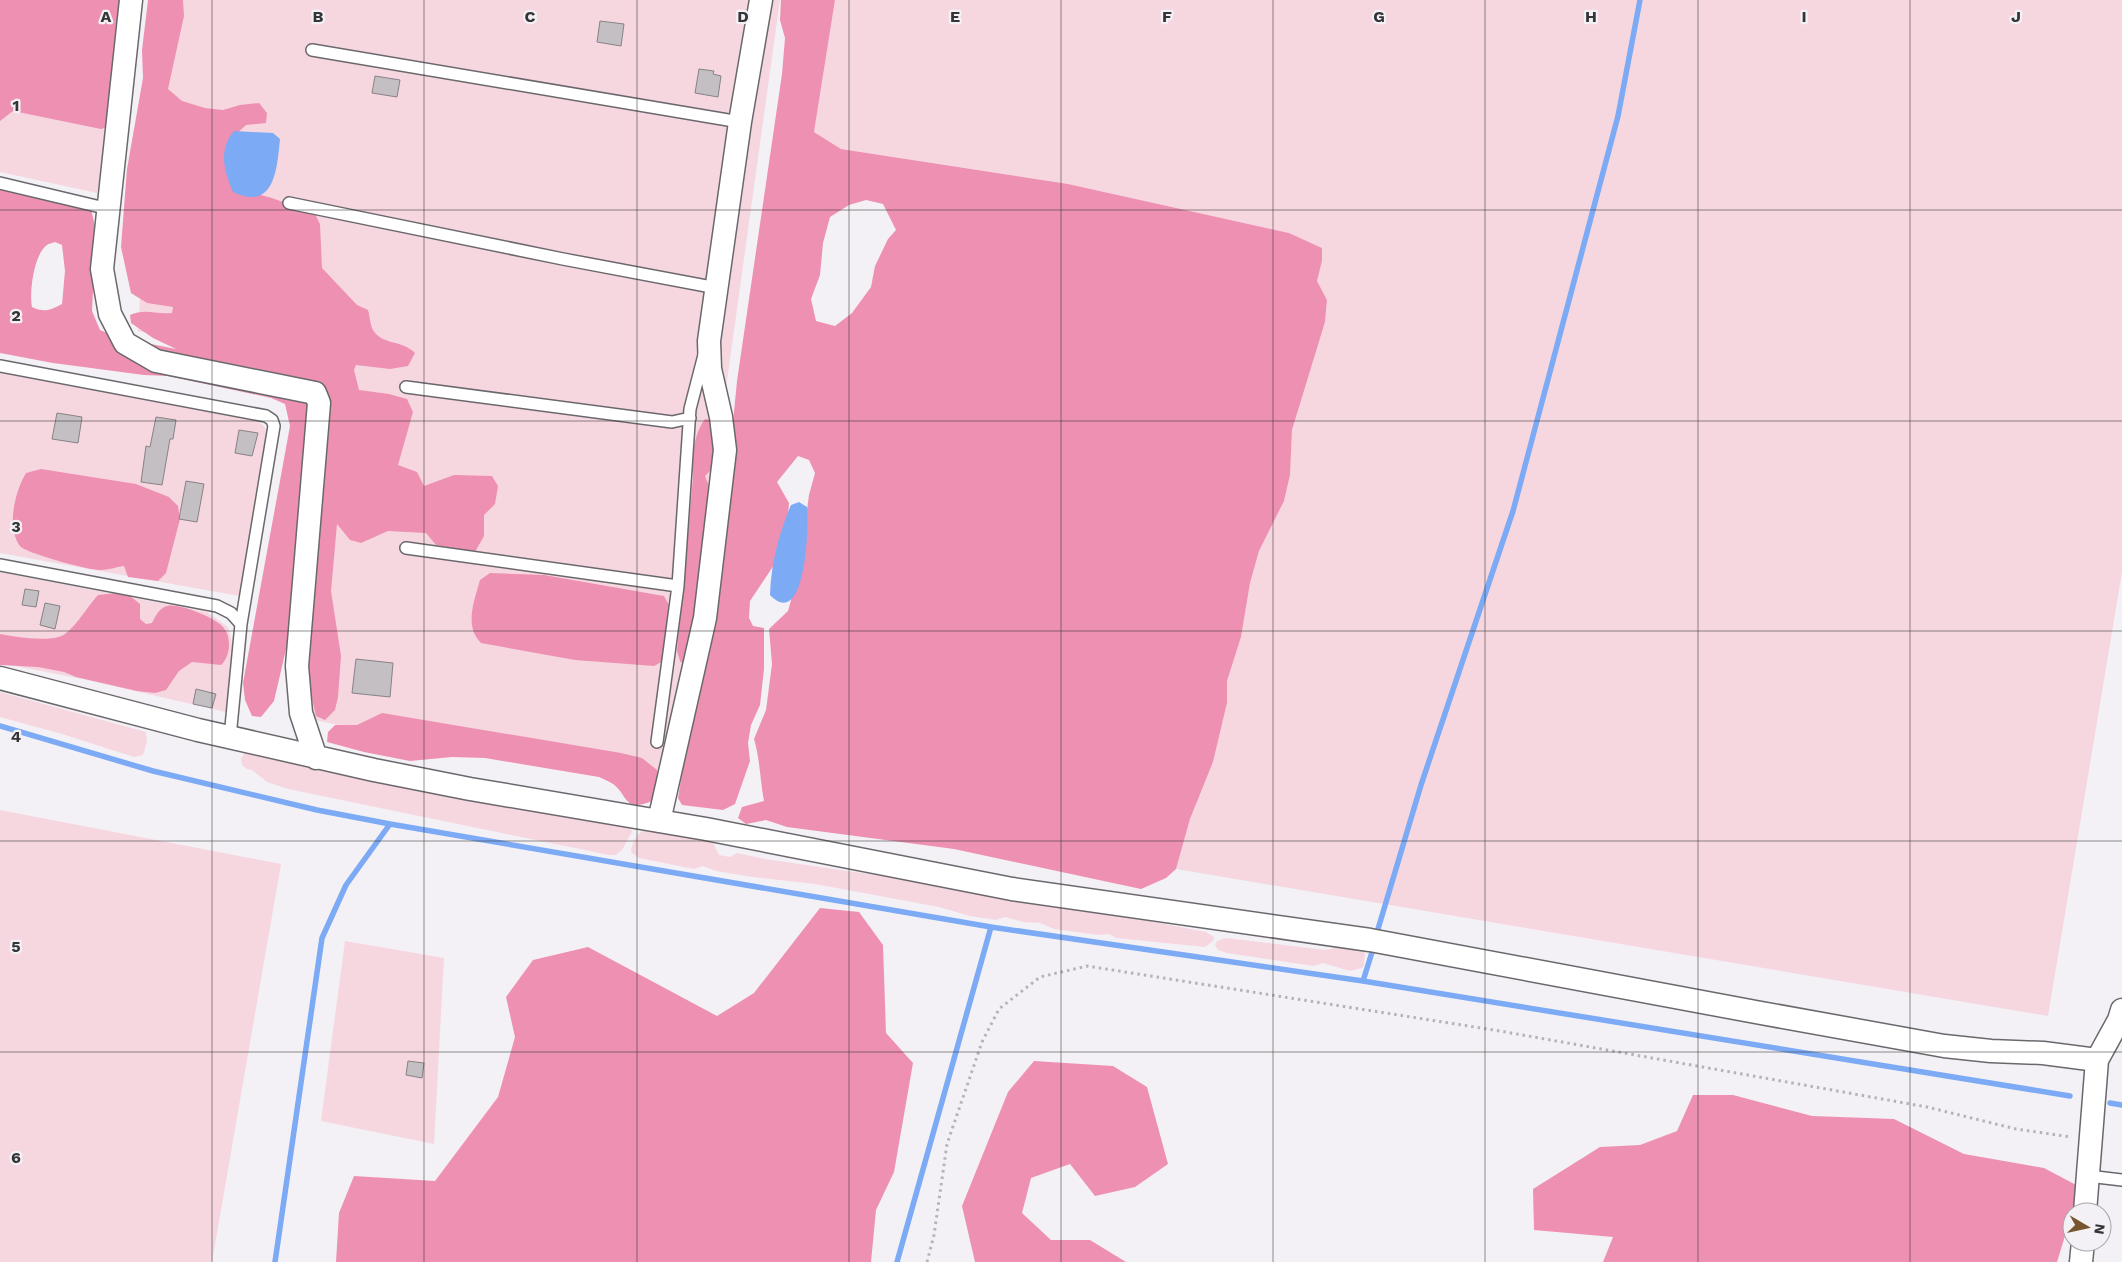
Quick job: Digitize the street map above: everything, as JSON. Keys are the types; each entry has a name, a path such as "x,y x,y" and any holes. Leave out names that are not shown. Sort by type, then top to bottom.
{"street":[{"path":"132,0 102,269 110,314 125,343 156,361 314,393 320,403 296,666 302,713 316,758"},
{"path":"659,821 705,618 725,450 721,417 710,369 709,341 740,122 761,0"},
{"path":"0,678 316,758 470,789 659,821 1012,889 1370,940 1751,1012 1944,1046 1991,1051 2043,1053 2098,1060"},
{"path":"2086,1202 2098,1060 2119,1020 2122,1010"}],"lane":[{"path":"312,50 740,122"},
{"path":"0,183 109,209"},
{"path":"289,203 563,259 717,288"},
{"path":"657,742 678,586 690,418 700,364 709,341"},
{"path":"0,366 266,416 272,420 274,426 241,624 230,737"},
{"path":"406,387 672,422 690,418"},
{"path":"406,548 678,586"},
{"path":"0,565 217,606 231,613 241,624"},
{"path":"2088,1176 2122,1180"}],"path":[{"path":"927,1262 934,1235 947,1144 986,1034 999,1009 1040,977 1086,966 1509,1033 1804,1084 1928,1107 2016,1129 2091,1140"}],"shaded area":[{"path":"0,0 119,0 126,14 110,126 101,129 13,111 0,121"},
{"path":"148,0 183,0 184,16 168,89 182,101 205,108 223,110 240,105 259,103 267,113 266,123 246,125 234,136 237,189 272,198 315,214 320,224 322,268 357,305 368,310 372,328 377,335 387,341 404,346 415,353 408,366 390,369 356,365 354,370 359,390 389,394 407,399 413,412 398,465 417,472 424,486 454,475 492,476 498,486 495,504 484,515 484,536 475,552 436,545 426,533 388,531 361,543 350,540 337,524 331,591 341,656 338,697 335,710 325,720 316,716 304,664 305,567 274,701 261,717 252,716 245,700 243,683 290,426 285,404 271,398 168,376 144,375 53,363 0,353 0,182 91,209 96,231 92,311 100,330 116,337 176,349 153,338 131,323 130,315 141,312 172,313 173,307 147,303 131,293 121,247 127,169 143,78 142,50","holes":["55,242 62,245 65,271 62,304 47,310 32,307 32,283 39,256 48,244"]},
{"path":"158,0 780,0 670,791 304,718 353,373 138,331"},
{"path":"781,0 835,0 814,132 841,149 1068,184 1289,233 1322,248 1322,261 1317,281 1327,300 1325,322 1292,430 1290,475 1284,501 1259,551 1250,583 1241,637 1227,681 1227,703 1213,762 1190,819 1176,869 1166,878 1141,889 954,849 787,827 766,820 746,824 738,818 742,807 764,801 758,754 754,739 766,710 772,664 769,629 788,611 799,571 809,495 815,473 809,460 798,456 777,482 789,503 788,517 778,559 750,601 749,618 753,626 764,628 764,669 760,705 751,725 748,743 750,761 735,804 723,810 682,805 678,798 722,534 737,381 782,74 785,38 780,20","holes":["866,200 883,204 896,230 888,239 875,266 871,287 852,313 835,326 816,321 811,299 820,275 823,243 830,217 849,205"]},
{"path":"835,0 2122,0 2122,572 2048,1016 1176,869 1190,819 1213,762 1227,703 1227,681 1241,637 1250,583 1259,551 1284,501 1290,475 1292,430 1325,322 1327,300 1317,281 1322,261 1322,248 1289,233 1068,184 841,149 814,132"},
{"path":"0,12 109,128 97,193 0,172"},
{"path":"0,372 258,421 262,424 268,437 239,596 0,553"},
{"path":"705,419 712,420 719,462 705,476 712,494 701,605 683,664 677,651 693,478 693,454 698,432"},
{"path":"41,469 136,484 169,497 178,506 180,519 166,573 158,581 128,577 124,566 106,570 95,570 45,557 20,546 13,530 14,509 18,489 26,473"},
{"path":"0,572 207,612 228,627 233,647 226,712 87,680 0,663"},
{"path":"490,573 544,575 664,596 670,607 663,661 654,666 575,660 481,643 473,629 472,613 480,580"},
{"path":"116,593 130,596 140,604 140,619 146,624 152,623 158,613 167,606 196,612 218,622 225,630 229,640 227,656 221,665 192,662 179,671 166,690 155,693 137,691 38,667 0,665 0,634 43,639 59,637 74,625 98,595"},
{"path":"0,692 146,732 147,742 143,755 134,757 0,717"},
{"path":"382,713 642,758 657,770 657,791 652,801 636,805 631,804 613,784 599,777 485,758 452,757 410,761 327,742 328,732 335,725 357,725"},
{"path":"245,753 629,825 632,832 622,850 616,855 609,855 288,789 267,782 242,765 241,758"},
{"path":"0,810 281,864 212,1262 0,1262"},
{"path":"646,829 713,843 719,855 730,857 737,853 765,859 938,884 1108,913 1206,932 1214,937 1213,941 1205,947 1116,938 1109,934 1098,935 1054,929 1040,923 1023,922 1005,917 996,920 970,916 939,907 815,884 752,877 716,871 703,866 694,869 639,858 631,852 635,839"},
{"path":"820,908 859,912 883,945 886,1033 913,1063 894,1172 876,1210 871,1262 336,1262 339,1213 354,1176 435,1181 498,1097 515,1037 506,997 533,960 588,947 717,1016 754,993"},
{"path":"1226,938 1326,950 1343,946 1365,950 1364,965 1362,968 1350,971 1323,963 1314,966 1227,953 1218,950 1215,945 1217,941"},
{"path":"345,941 444,958 434,1144 321,1121"},
{"path":"1034,1061 1113,1066 1147,1087 1168,1164 1135,1187 1095,1196 1070,1164 1031,1178 1022,1213 1051,1240 1090,1240 1126,1262 975,1262 962,1206 1008,1092"},
{"path":"1693,1095 1733,1095 1812,1116 1894,1119 1964,1154 2044,1168 2080,1187 2075,1202 2062,1202 2062,1246 2057,1262 1603,1262 1613,1237 1534,1230 1533,1189 1600,1147 1640,1145 1677,1131"}],"water":[{"path":"234,131 273,133 280,139 275,174 266,192 258,196 247,197 233,192 230,184 225,168 224,153 229,138"},
{"path":"799,502 807,507 806,553 803,572 798,588 791,599 782,603 770,595 774,560 779,538 791,505"}],"building":[{"path":"600,21 624,24 621,46 597,42"},
{"path":"699,69 714,71 713,74 721,76 718,97 695,93"},
{"path":"375,76 400,80 397,97 372,93"},
{"path":"57,413 82,417 78,443 52,439"},
{"path":"156,417 176,420 173,439 170,439 162,485 141,482 146,446 150,447"},
{"path":"239,430 258,433 252,456 235,453"},
{"path":"186,481 204,484 197,522 179,519"},
{"path":"25,589 39,591 36,607 22,605"},
{"path":"45,603 60,606 55,629 40,625"},
{"path":"356,659 393,663 390,697 352,693"},
{"path":"196,689 216,694 212,708 193,704"},
{"path":"408,1061 424,1063 422,1078 406,1075"}],"waterway":[{"path":"1378,929 1421,785 1513,511 1618,116 1640,0"},
{"path":"0,726 153,771 317,810 390,824 991,927 1363,981 2070,1096"},
{"path":"275,1262 322,938 346,885 390,824"},
{"path":"897,1262 991,927"},
{"path":"1363,981 1373,949"},
{"path":"2110,1103 2122,1105"}]}
